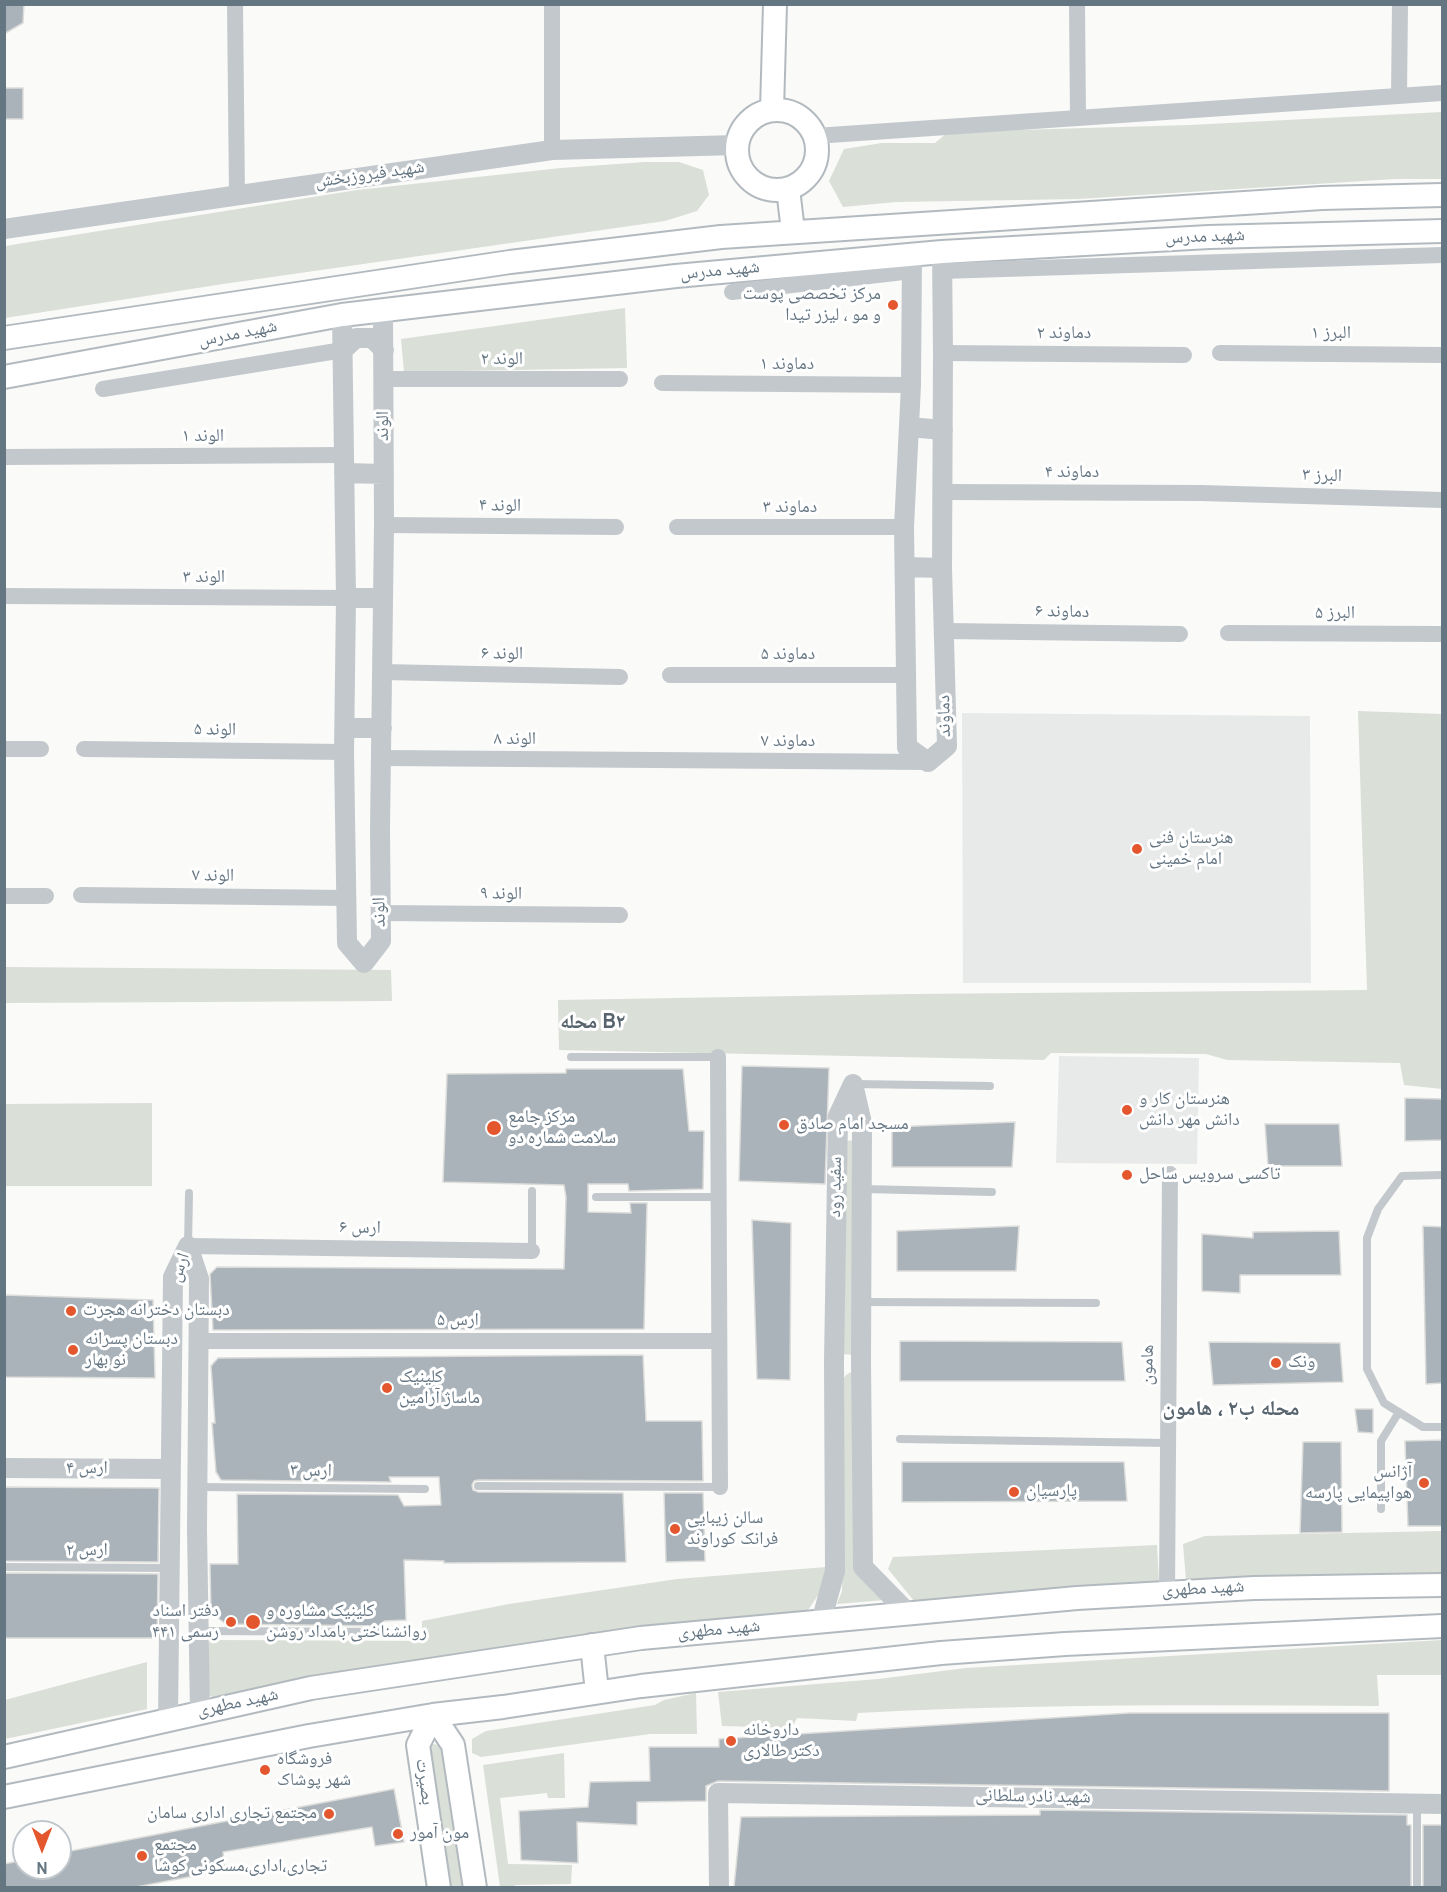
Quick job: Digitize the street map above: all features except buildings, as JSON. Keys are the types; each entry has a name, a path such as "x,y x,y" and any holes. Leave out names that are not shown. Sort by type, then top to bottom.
{"main road":[{"path":"772,110 775,4"},
{"path":"772,110 786,111 798,116 808,124 815,136 818,149 816,163 810,175 800,184 788,189 775,191 762,188 742,171 737,158 737,145 748,122 772,110"},
{"path":"788,189 793,231"},
{"name":"شهید مدرس","path":"4,338 510,262 721,237 1322,198 1443,195"},
{"path":"1206,205 1209,237"},
{"name":"شهید مدرس","path":"4,377 342,315 676,276 942,261 1209,237 1443,231"},
{"path":"30,334 36,371"},
{"name":"شهید مطهری","path":"4,1757 311,1688 641,1638 908,1612 1167,1592 1443,1585"},
{"path":"4,1797 309,1736 433,1715 597,1692 941,1653 1089,1643 1443,1626"},
{"path":"592,1645 597,1692"},
{"name":"بصیرت","path":"439,1887 418,1745 433,1715 453,1745 475,1887"}],"street":[{"path":"235,4 237,196"},
{"path":"552,4 552,150"},
{"path":"1077,4 1078,118"},
{"path":"1399,96 1400,4"},
{"path":"815,136 1443,93"},
{"name":"شهید فیروزبخش","path":"4,230 552,150 737,145"},
{"path":"942,261 1443,255"},
{"name":"دماوند","path":"912,263 911,386 904,527 907,747 928,762 947,746 942,568 942,261"},
{"path":"732,292 912,263"},
{"name":"الوند","path":"342,315 347,943 364,963 381,941 383,311"},
{"path":"103,389 343,350 356,338 372,338 384,350"},
{"name":"دماوند ۲","path":"943,353 1184,355"},
{"name":"البرز ۱","path":"1220,353 1443,355"},
{"name":"الوند ۲","path":"384,380 620,380"},
{"name":"دماوند ۱","path":"662,383 911,386"},
{"path":"909,427 943,429"},
{"name":"الوند ۱","path":"4,457 344,464"},
{"path":"344,464 384,474"},
{"name":"دماوند ۴","path":"943,492 1201,493"},
{"name":"البرز ۳","path":"1201,493 1443,500"},
{"name":"الوند ۴","path":"384,525 616,527"},
{"name":"دماوند ۳","path":"677,527 904,527"},
{"path":"905,567 942,568"},
{"name":"الوند ۳","path":"4,596 346,598"},
{"path":"346,598 382,598"},
{"name":"دماوند ۶","path":"945,631 1180,634"},
{"name":"البرز ۵","path":"1228,633 1443,634"},
{"name":"الوند ۶","path":"383,672 620,677"},
{"name":"دماوند ۵","path":"670,675 906,675"},
{"path":"345,728 382,729"},
{"path":"4,749 41,749"},
{"name":"الوند ۵","path":"84,749 344,752"},
{"name":"الوند ۸","path":"382,758 647,760"},
{"name":"دماوند ۷","path":"647,760 928,762"},
{"path":"345,827 380,828"},
{"name":"الوند ۷","path":"81,895 346,898"},
{"path":"4,896 46,896"},
{"name":"الوند ۹","path":"381,913 620,915"},
{"path":"718,1057 720,1487"},
{"name":"سفید رود","path":"821,1622 836,1572 834,1361 838,1116 853,1084"},
{"name":"سفید رود","path":"853,1084 862,1123 863,1567 908,1612"},
{"path":"838,1130 862,1131"},
{"name":"هامون","path":"1167,1592 1170,1174"},
{"name":"ارس ۶","path":"188,1246 532,1251"},
{"name":"ارس","path":"188,1246 199,1279 197,1530 200,1712"},
{"name":"ارس","path":"168,1720 173,1277 188,1246"},
{"name":"ارس ۵","path":"197,1341 719,1341"},
{"path":"834,1361 861,1361"},
{"path":"171,1417 197,1418"},
{"name":"ارس ۴","path":"4,1468 170,1469"},
{"path":"169,1530 197,1530"},
{"path":"168,1675 175,1680 189,1679 200,1670"},
{"name":"شهید نادر سلطانی","path":"718,1887 718,1793 1443,1804"}],"lane":[{"path":"571,1057 718,1057"},
{"path":"853,1084 990,1086"},
{"path":"1443,1175 1402,1176 1378,1209 1367,1238 1367,1369 1384,1402 1423,1427 1443,1427"},
{"path":"862,1189 992,1192"},
{"path":"532,1191 532,1251"},
{"path":"188,1246 189,1192"},
{"path":"596,1197 717,1197"},
{"path":"862,1302 1096,1303"},
{"path":"1381,1509 1381,1442 1399,1412"},
{"path":"900,1439 1168,1443"},
{"path":"478,1486 720,1487"},
{"name":"ارس ۳","path":"197,1487 425,1489"},
{"name":"ارس ۲","path":"4,1567 169,1569"},
{"path":"199,1631 400,1632"},
{"path":"1417,1803 1417,1887"}],"shaded area":[{"path":"1442,112 1442,179 1395,179 1078,199 896,202 843,207 829,181 844,149 882,143 935,143 948,132 1190,125"},
{"path":"679,162 703,170 709,195 697,211 665,221 223,284 5,318 5,246 357,190 561,168"},
{"path":"625,308 627,368 404,372 401,339"},
{"path":"1358,711 1442,714 1442,1089 1404,1085 1400,1063 1227,1060 1206,1054 1051,1053 1044,1060 559,1050 558,1000 1367,990"},
{"name":"هنرستان فنی امام خمینی","path":"962,713 1310,716 1311,983 963,983"},
{"path":"5,967 391,970 392,1001 5,1003"},
{"name":"هنرستان کار و دانش مهر دانش","path":"1059,1056 1199,1058 1197,1164 1056,1163"},
{"path":"152,1103 152,1186 5,1186 5,1104"},
{"path":"856,1140 854,1355 841,1354 845,1141"},
{"path":"851,1372 855,1378 856,1552 885,1600 837,1604 842,1591 843,1560 842,1381"},
{"path":"1442,1531 1442,1576 1186,1580 1183,1544 1205,1536"},
{"path":"1157,1545 1159,1582 914,1601 888,1569 893,1557"},
{"path":"826,1567 821,1591 806,1613 220,1702 209,1695 209,1640 422,1641 422,1621 509,1604 677,1579"},
{"path":"1442,1640 1442,1675 1377,1675 1379,1706 1118,1706 923,1710 858,1713 856,1721 797,1718 792,1728 722,1726 718,1692 878,1679 966,1668"},
{"path":"147,1662 147,1709 5,1739 5,1700"},
{"path":"696,1693 697,1734 650,1734 481,1757 472,1753 472,1739 486,1731 655,1705 664,1700"},
{"path":"430,1744 443,1745 466,1887 451,1887"},
{"path":"564,1753 565,1798 548,1798 547,1793 500,1798 508,1864 572,1865 571,1884 500,1887 483,1765"}],"place":[{"name":"مرکز تخصصی پوست و مو ، لیزر تیدا","path":"893,305"},
{"name":"هنرستان فنی امام خمینی","path":"1137,849"},
{"name":"هنرستان کار و دانش مهر دانش","path":"1127,1110"},
{"name":"مسجد امام صادق","path":"784,1125"},
{"name":"مرکز جامع سلامت شماره دو","path":"494,1128"},
{"name":"تاکسی سرویس ساحل","path":"1127,1175"},
{"name":"دبستان دخترانه هجرت","path":"71,1311"},
{"name":"دبستان پسرانه نو بهار","path":"73,1350"},
{"name":"ونک","path":"1276,1363"},
{"name":"کلینیک ماساژ آرامین","path":"387,1388"},
{"name":"آژانس هواپیمایی پارسه","path":"1424,1483"},
{"name":"پارسیان","path":"1014,1492"},
{"name":"سالن زیبایی فرانک کوراوند","path":"675,1529"},
{"name":"دفتر اسناد رسمی ۴۴۱","path":"231,1622"},
{"name":"کلینیک مشاوره و روانشناختی بامداد روشن","path":"253,1622"},
{"name":"داروخانه دکتر طالاری","path":"731,1741"},
{"name":"فروشگاه شهر پوشاک","path":"265,1770"},
{"name":"مجتمع تجاری اداری سامان","path":"329,1814"},
{"name":"مون آمور","path":"398,1834"},
{"name":"مجتمع تجاری،اداری،مسکونی کوشا","path":"142,1856"}],"district":[{"name":"محله B۲","path":"593,1024"},
{"name":"محله ب۲ ، هامون","path":"1231,1411"}]}
